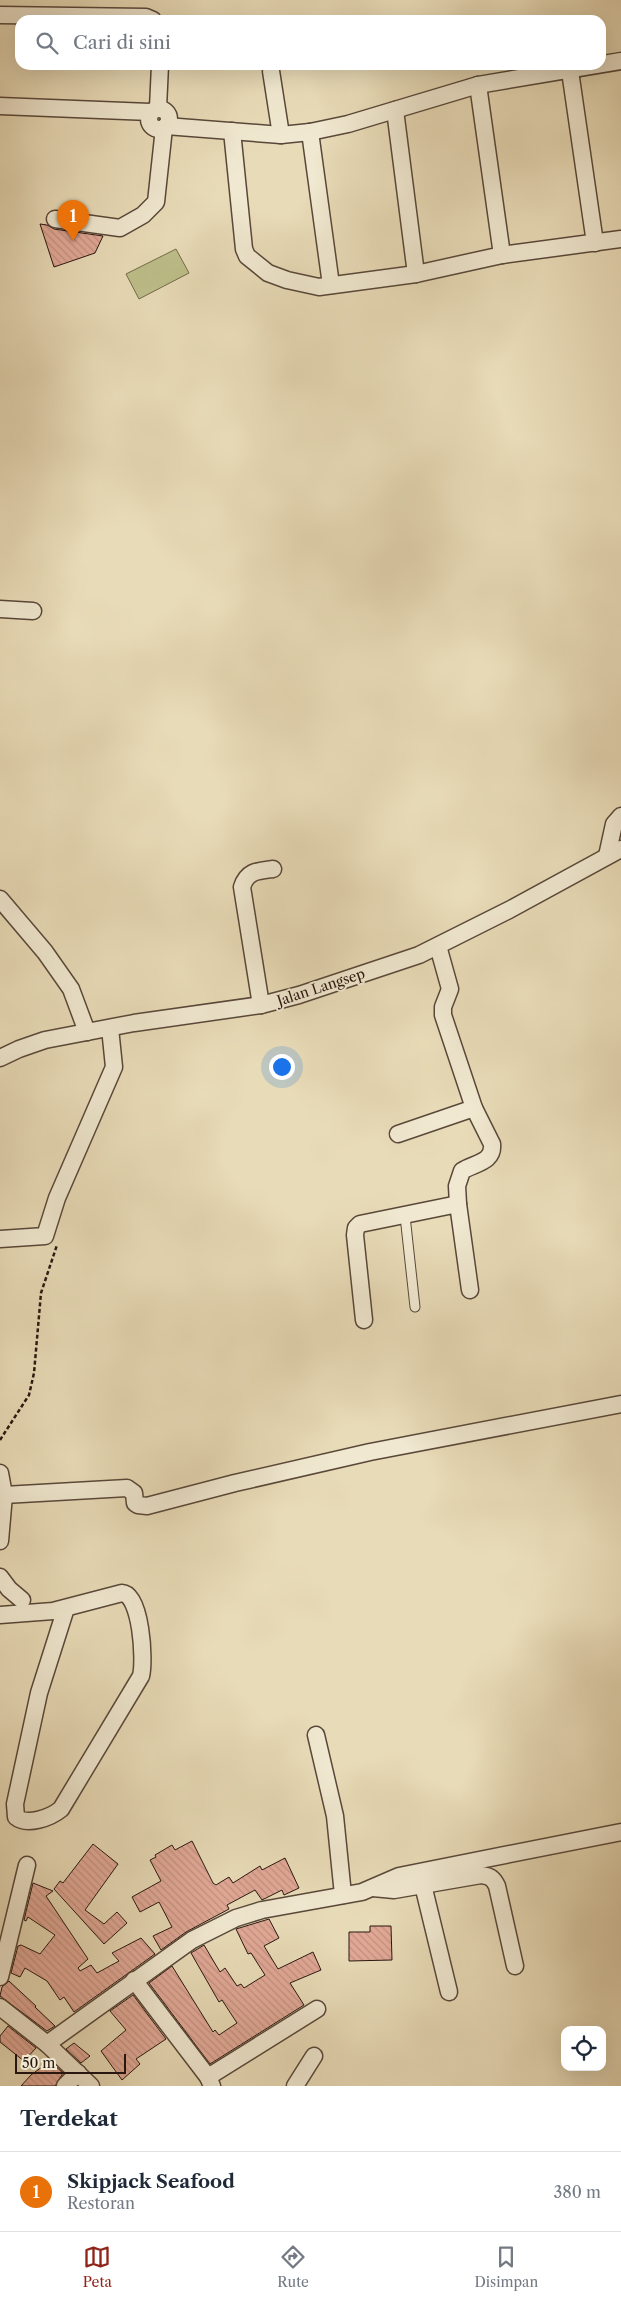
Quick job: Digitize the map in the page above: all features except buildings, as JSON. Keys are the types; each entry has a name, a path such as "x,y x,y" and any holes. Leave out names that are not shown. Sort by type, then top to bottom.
{"street":[{"path":"0,14 73,15"},
{"path":"606,64 621,61"},
{"path":"55,219 120,228 135,221 150,209 146,202 157,121 160,70"},
{"path":"0,106 157,121 195,130 281,135 310,132 348,124 478,85 554,71 575,70"},
{"path":"271,71 281,135"},
{"path":"570,71 595,243"},
{"path":"478,85 502,255"},
{"path":"395,110 416,274"},
{"path":"0,117 157,121"},
{"path":"227,131 244,249 247,256 268,273 287,280 319,287 416,274 502,255 621,239"},
{"path":"310,132 331,285"},
{"path":"0,609 33,612"},
{"path":"614,853 614,824 621,816"},
{"name":"Jalan Langsep","path":"0,1058 45,1040 134,1023 261,1005 299,996 419,955 614,853"},
{"path":"261,1005 242,887 245,878 253,871 273,869"},
{"path":"0,899 61,972 71,989 87,1032"},
{"path":"438,946 450,989 443,1007 443,1015 474,1108 492,1144 492,1150 486,1160 462,1171 457,1186 470,1290"},
{"path":"0,1239 42,1237 46,1232 57,1198 114,1067 110,1028"},
{"path":"398,1134 441,1121 474,1108"},
{"path":"364,1320 355,1235 356,1228 360,1224 458,1204"},
{"path":"4,1495 127,1488 134,1492 138,1506 147,1506 235,1483 353,1456 621,1404"},
{"path":"0,1473 4,1495 0,1541"},
{"path":"0,1577 22,1600"},
{"path":"0,1615 32,1614 60,1610 122,1593 130,1596 137,1616 142,1642 142,1670 61,1809 51,1816 28,1821 20,1820 16,1817 14,1811 39,1693 60,1610"},
{"path":"316,1735 335,1816 343,1895"},
{"path":"47,2044 192,1940 236,1918 262,1910 343,1895 370,1888 399,1876 621,1832"},
{"path":"0,1977 27,1865"},
{"path":"370,1888 394,1890 481,1875 494,1879 516,1966"},
{"path":"423,1885 449,1992"},
{"path":"134,1980 210,2082 317,2009"},
{"path":"0,2007 47,2044 91,2086"},
{"path":"295,2086 314,2056"},
{"path":"65,2086 78,2073"}],"lane":[{"path":"405,1216 415,1307"}],"path":[{"path":"0,1440 29,1395 34,1373 40,1293 56,1254 58,1239"}],"green space":[{"path":"176,249 189,273 139,299 126,274"}],"place":[{"name":"Skipjack Seafood","path":"73,241"}]}
